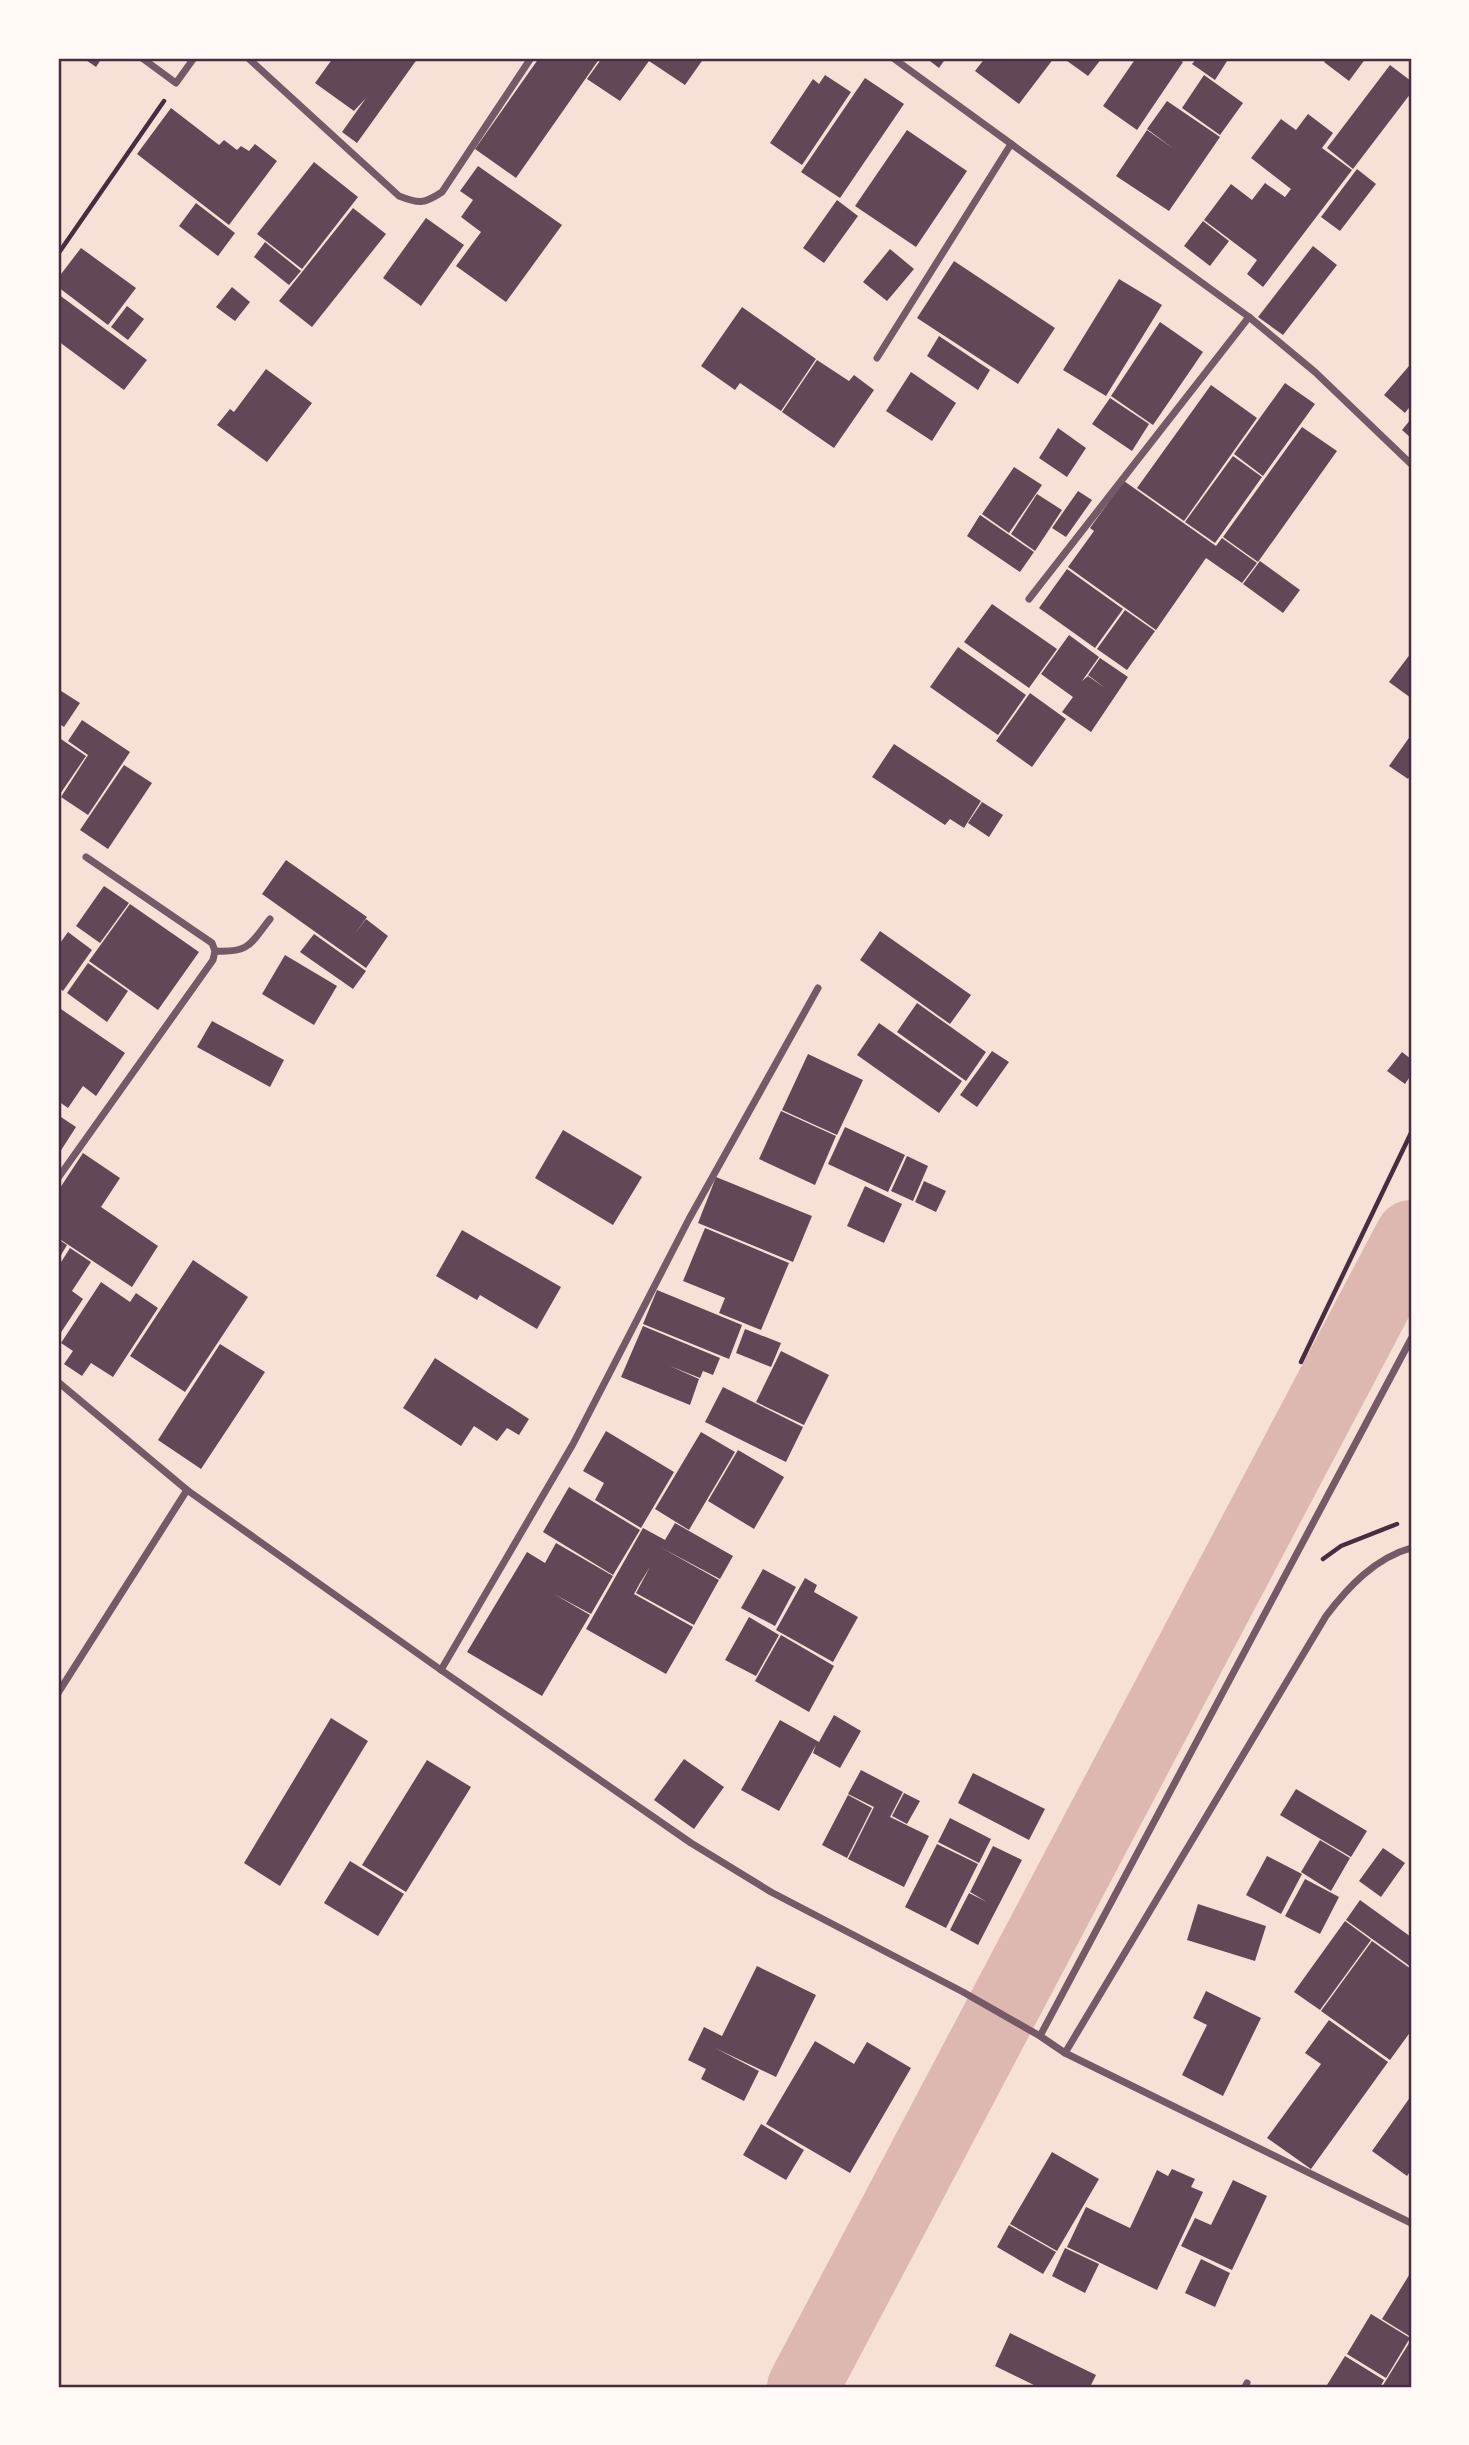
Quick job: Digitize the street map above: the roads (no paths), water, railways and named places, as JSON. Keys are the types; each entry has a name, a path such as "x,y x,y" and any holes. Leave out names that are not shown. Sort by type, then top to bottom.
{"street":[{"path":"142,58 176,83 194,58"},
{"path":"248,58 399,196 415,202 428,201 442,192 531,58"},
{"path":"893,58 1249,317 1315,372 1411,464"},
{"path":"877,358 1011,144"},
{"path":"1029,599 1249,317"},
{"path":"58,1178 213,960 215,951 212,943 86,857"},
{"path":"215,951 242,950 249,946 270,919"},
{"path":"441,1670 573,1444 689,1219 818,988"},
{"path":"1040,2036 1411,1339"},
{"path":"58,1382 187,1490 441,1670 733,1870 962,1992 1065,2053 1411,2223"},
{"path":"58,1693 187,1490"},
{"path":"1065,2053 1326,1616 1347,1588 1382,1561 1411,1548"}],"waterway":[{"path":"803,2387 1411,1236"}]}
